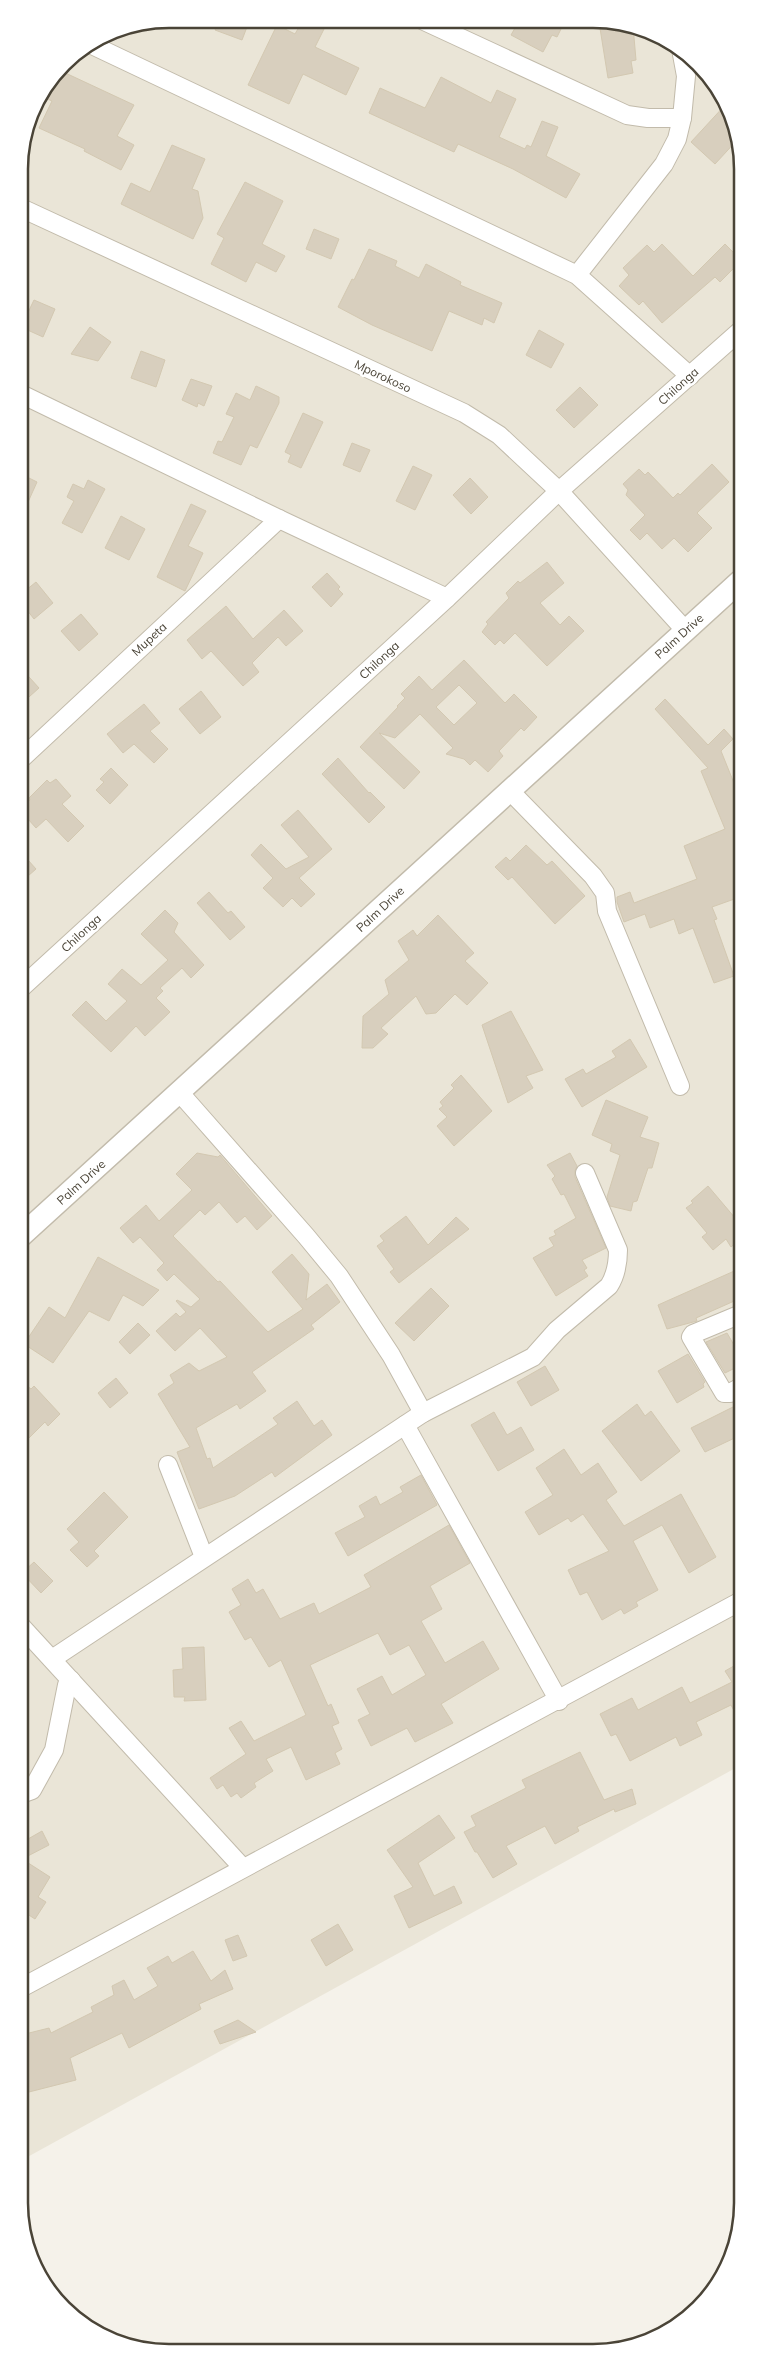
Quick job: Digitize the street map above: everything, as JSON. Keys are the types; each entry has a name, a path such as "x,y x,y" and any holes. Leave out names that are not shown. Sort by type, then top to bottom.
{"street":[{"path":"438,27 627,115 648,118 682,118"},
{"path":"97,47 578,275 690,376"},
{"path":"578,275 664,164 677,139 682,118 686,76 683,61"},
{"name":"Mporokoso","path":"28,211 475,419 498,435 559,491 685,630"},
{"name":"Chilonga","path":"28,982 447,598 559,491 734,336"},
{"path":"28,397 447,598"},
{"name":"Mupeta","path":"28,753 279,519"},
{"name":"Palm Drive","path":"27,1231 734,587"},
{"path":"509,790 593,876 606,893 607,911 680,1086"},
{"path":"180,1093 306,1236 338,1276 400,1369 423,1413"},
{"path":"52,1659 405,1424 533,1357 557,1330 609,1286 618,1264 618,1250 585,1172"},
{"path":"733,1319 693,1334 691,1337 724,1393 733,1391"},
{"path":"405,1424 559,1701"},
{"path":"168,1465 204,1557"},
{"path":"27,1985 559,1701 733,1605"},
{"path":"27,1633 243,1868"},
{"path":"27,1792 32,1790 54,1750 67,1685 71,1680"}],"shaded area":[{"path":"592,27 620,30 655,42 671,51 692,69 715,98 726,123 731,141 734,169 733,1769 27,2157 28,159 32,132 42,106 51,90 90,51 106,42 132,32 159,28"}],"building":[{"path":"515,27 562,27 557,37 552,35 543,52 511,35"},
{"path":"216,28 247,28 242,40 215,30"},
{"path":"276,28 282,28 295,34 299,28 324,29 315,47 359,68 346,95 303,74 289,104 248,85"},
{"path":"600,28 634,34 636,60 631,61 633,73 608,78"},
{"path":"66,73 134,105 117,136 134,145 121,170 84,151 85,149 39,128 52,101 46,98"},
{"path":"441,77 491,103 497,90 516,99 499,137 525,149 527,145 531,147 542,121 558,127 546,156 580,174 566,198 513,169 458,144 454,152 369,113 380,88 425,108"},
{"path":"721,110 732,146 715,164 691,142"},
{"path":"172,145 205,159 192,189 198,191 203,218 193,239 121,204 131,183 150,192"},
{"path":"245,182 283,201 262,244 285,256 276,272 256,262 246,282 211,264 224,238 217,234"},
{"path":"314,229 339,239 331,259 306,249"},
{"path":"662,244 693,276 725,244 734,253 734,268 720,282 715,277 662,323 643,301 639,305 619,286 629,275 623,268 647,245 654,252"},
{"path":"369,249 397,261 395,266 419,278 426,264 461,282 460,285 502,303 494,323 484,318 482,325 449,311 432,351 372,325 338,307"},
{"path":"34,300 55,309 43,337 28,330 28,313"},
{"path":"90,327 111,342 98,361 71,354"},
{"path":"539,330 564,344 551,368 526,355"},
{"path":"141,351 165,360 156,387 131,378"},
{"path":"191,379 212,386 204,406 198,403 197,407 182,400"},
{"path":"256,386 279,397 279,403 257,448 250,445 241,465 213,453 218,441 222,442 234,417 226,414 236,393 250,400"},
{"path":"580,387 598,405 574,428 556,410"},
{"path":"303,413 323,422 301,468 288,462 291,455 285,452"},
{"path":"352,443 370,450 360,472 343,465"},
{"path":"712,464 729,482 697,513 712,528 688,552 674,538 662,549 647,533 640,540 630,530 645,515 626,495 628,490 623,484 639,469 645,475 648,472 673,498 678,493 680,495"},
{"path":"413,466 432,475 415,510 396,501"},
{"path":"28,477 37,482 28,502"},
{"path":"470,478 488,497 471,514 453,495"},
{"path":"88,480 105,489 82,533 62,523 74,501 67,497 73,484 84,489"},
{"path":"191,504 206,511 188,546 203,553 185,591 157,577"},
{"path":"121,516 145,529 129,560 105,548"},
{"path":"547,562 564,583 540,603 560,625 569,616 584,631 547,666 515,633 504,644 500,640 495,645 482,632 488,624 486,622 509,598 506,593 518,581 520,583"},
{"path":"327,573 340,587 338,589 343,594 331,607 312,587"},
{"path":"36,582 53,603 34,619 28,611 28,589"},
{"path":"226,606 253,639 284,610 303,631 286,646 278,637 252,663 259,672 243,686 211,651 202,659 187,640"},
{"path":"81,614 98,634 79,651 61,631"},
{"path":"464,660 505,703 514,694 537,717 524,731 521,728 499,751 503,756 488,772 475,760 470,765 464,759 446,754 453,748 420,714 395,738 379,733 420,772 404,789 360,747 398,707 405,698 401,694 419,676 432,690","holes":["459,685 477,703 454,725 436,707"]},
{"path":"28,676 39,688 28,698"},
{"path":"201,691 221,717 200,734 179,709"},
{"path":"665,699 708,745 724,729 733,739 721,751 734,782 734,899 712,907 717,919 714,920 734,976 714,983 693,928 679,934 674,919 650,928 645,914 624,922 617,902 617,897 630,892 634,903 697,879 684,846 725,829 701,771 708,768 655,709"},
{"path":"144,704 160,723 150,731 168,749 154,763 134,744 123,753 107,734"},
{"path":"338,758 369,793 385,807 369,823 322,774"},
{"path":"111,768 128,785 110,804 96,790 104,782 100,779"},
{"path":"56,779 71,796 62,804 84,826 68,842 46,819 36,828 28,819 29,798 47,780 50,783"},
{"path":"298,810 332,849 299,878 315,894 301,907 292,898 283,907 263,888 273,878 251,855 261,844 286,869 309,857 281,825"},
{"path":"526,845 547,865 552,861 585,896 555,924 512,877 508,880 495,867 506,857 510,861"},
{"path":"28,860 36,869 28,876"},
{"path":"209,892 228,913 231,911 245,927 230,940 197,903"},
{"path":"165,910 178,923 174,932 204,965 191,978 182,968 160,988 163,991 156,998 170,1012 145,1036 136,1026 111,1052 72,1015 86,1001 106,1021 127,1001 108,984 122,969 141,985 168,960 141,934"},
{"path":"438,915 474,953 465,961 488,983 467,1005 455,994 436,1013 426,1014 416,996 381,1028 388,1034 373,1048 362,1048 363,1016 389,994 385,980 409,960 398,941 413,930 417,936"},
{"path":"511,1011 543,1070 526,1076 533,1088 508,1103 482,1025"},
{"path":"630,1039 647,1067 582,1107 565,1079 583,1069 586,1074 616,1057 612,1051"},
{"path":"461,1075 492,1111 454,1146 437,1126 447,1117 439,1109 443,1106 440,1102 454,1088 451,1085"},
{"path":"606,1100 648,1117 640,1137 659,1143 652,1168 648,1168 637,1201 633,1202 631,1211 610,1206 607,1197 620,1155 610,1151 612,1144 592,1135"},
{"path":"197,1153 218,1157 220,1155 272,1216 257,1230 245,1216 237,1223 219,1202 205,1215 200,1210 173,1236 218,1282 220,1281 268,1332 303,1309 272,1272 292,1254 309,1274 306,1300 327,1284 340,1302 311,1325 314,1329 252,1372 266,1391 240,1409 237,1404 196,1428 207,1459 210,1458 213,1468 278,1424 273,1418 297,1401 314,1426 322,1420 332,1435 275,1477 272,1472 235,1496 199,1509 177,1452 190,1447 158,1394 174,1383 170,1375 189,1363 199,1371 227,1357 200,1328 175,1351 156,1331 176,1313 180,1317 186,1312 177,1300 191,1307 200,1299 174,1274 167,1281 157,1270 164,1263 140,1237 133,1243 120,1228 146,1205 159,1221 192,1190 176,1174"},
{"path":"570,1153 577,1166 575,1177 606,1248 582,1260 587,1268 584,1270 588,1276 556,1296 533,1258 554,1246 549,1238 556,1235 554,1231 576,1218 564,1194 561,1195 552,1179 555,1176 547,1165"},
{"path":"708,1186 733,1216 733,1245 731,1247 726,1239 713,1250 702,1237 707,1233 686,1208 693,1203 691,1201"},
{"path":"406,1216 428,1245 456,1217 469,1229 399,1283 390,1272 394,1269 377,1246 384,1241 380,1236"},
{"path":"98,1257 159,1290 143,1306 123,1295 109,1321 89,1311 53,1363 27,1346 27,1339 49,1307 65,1318"},
{"path":"733,1271 733,1301 696,1318 697,1321 667,1329 658,1305"},
{"path":"431,1288 449,1306 414,1341 395,1323"},
{"path":"138,1323 150,1335 130,1354 119,1342"},
{"path":"727,1333 733,1344 733,1369 725,1373 706,1342"},
{"path":"688,1354 705,1382 703,1384 704,1387 677,1403 658,1371"},
{"path":"545,1366 559,1390 531,1406 517,1382"},
{"path":"116,1378 128,1393 110,1408 98,1393"},
{"path":"27,1386 31,1389 34,1386 60,1414 48,1426 45,1422 27,1440"},
{"path":"637,1404 645,1416 651,1411 680,1451 641,1481 602,1431"},
{"path":"733,1407 733,1439 705,1452 691,1428"},
{"path":"494,1412 507,1435 521,1427 534,1450 498,1471 471,1425"},
{"path":"564,1449 581,1475 598,1463 617,1492 606,1500 624,1526 681,1494 716,1557 689,1573 662,1525 633,1541 658,1590 636,1602 638,1606 624,1614 621,1609 602,1620 587,1592 580,1595 568,1570 609,1551 583,1514 571,1522 568,1518 539,1535 525,1512 553,1495 536,1468"},
{"path":"421,1475 437,1505 348,1556 335,1533 365,1517 359,1506 376,1496 380,1505 403,1492 400,1487"},
{"path":"104,1492 128,1517 94,1551 99,1556 87,1567 70,1550 79,1542 67,1529"},
{"path":"449,1525 470,1563 430,1586 442,1609 421,1621 445,1663 483,1641 499,1669 441,1704 453,1723 415,1742 407,1728 371,1746 358,1720 370,1714 357,1689 382,1676 392,1695 426,1675 409,1645 390,1655 378,1633 310,1665 328,1706 331,1704 339,1723 332,1726 342,1749 335,1753 340,1764 306,1780 291,1747 266,1759 273,1771 254,1783 256,1787 241,1798 237,1793 231,1797 223,1785 217,1789 210,1778 246,1754 229,1728 241,1721 254,1741 306,1715 281,1660 269,1667 251,1637 245,1640 229,1612 241,1605 232,1589 248,1579 256,1593 263,1589 280,1619 314,1603 319,1614 371,1587 364,1575"},
{"path":"34,1562 53,1581 41,1593 27,1579 27,1568"},
{"path":"204,1647 206,1700 184,1701 185,1697 174,1697 173,1670 183,1669 182,1648"},
{"path":"733,1666 733,1709 731,1705 696,1722 702,1735 680,1746 676,1737 630,1761 616,1734 611,1736 600,1714 632,1698 638,1710 682,1687 690,1703 732,1682 725,1671"},
{"path":"580,1752 604,1800 632,1789 636,1804 615,1812 614,1809 577,1827 579,1831 555,1844 545,1826 506,1846 517,1864 493,1878 464,1832 476,1826 471,1816 526,1788 522,1780"},
{"path":"439,1815 455,1838 418,1863 434,1896 454,1886 462,1903 409,1928 394,1896 413,1887 387,1850"},
{"path":"42,1831 49,1845 27,1856 27,1839"},
{"path":"27,1862 50,1877 38,1897 46,1902 35,1919 27,1914"},
{"path":"338,1924 353,1950 326,1966 311,1940"},
{"path":"238,1935 247,1956 233,1961 225,1940"},
{"path":"193,1951 211,1981 225,1970 233,1989 199,2004 201,2009 129,2048 122,2033 70,2058 76,2080 27,2092 27,2033 49,2028 51,2033 93,2012 91,2007 114,1995 112,1986 124,1980 134,2000 158,1986 147,1968 168,1956 172,1963"},
{"path":"238,2020 256,2032 220,2044 214,2031"}]}
